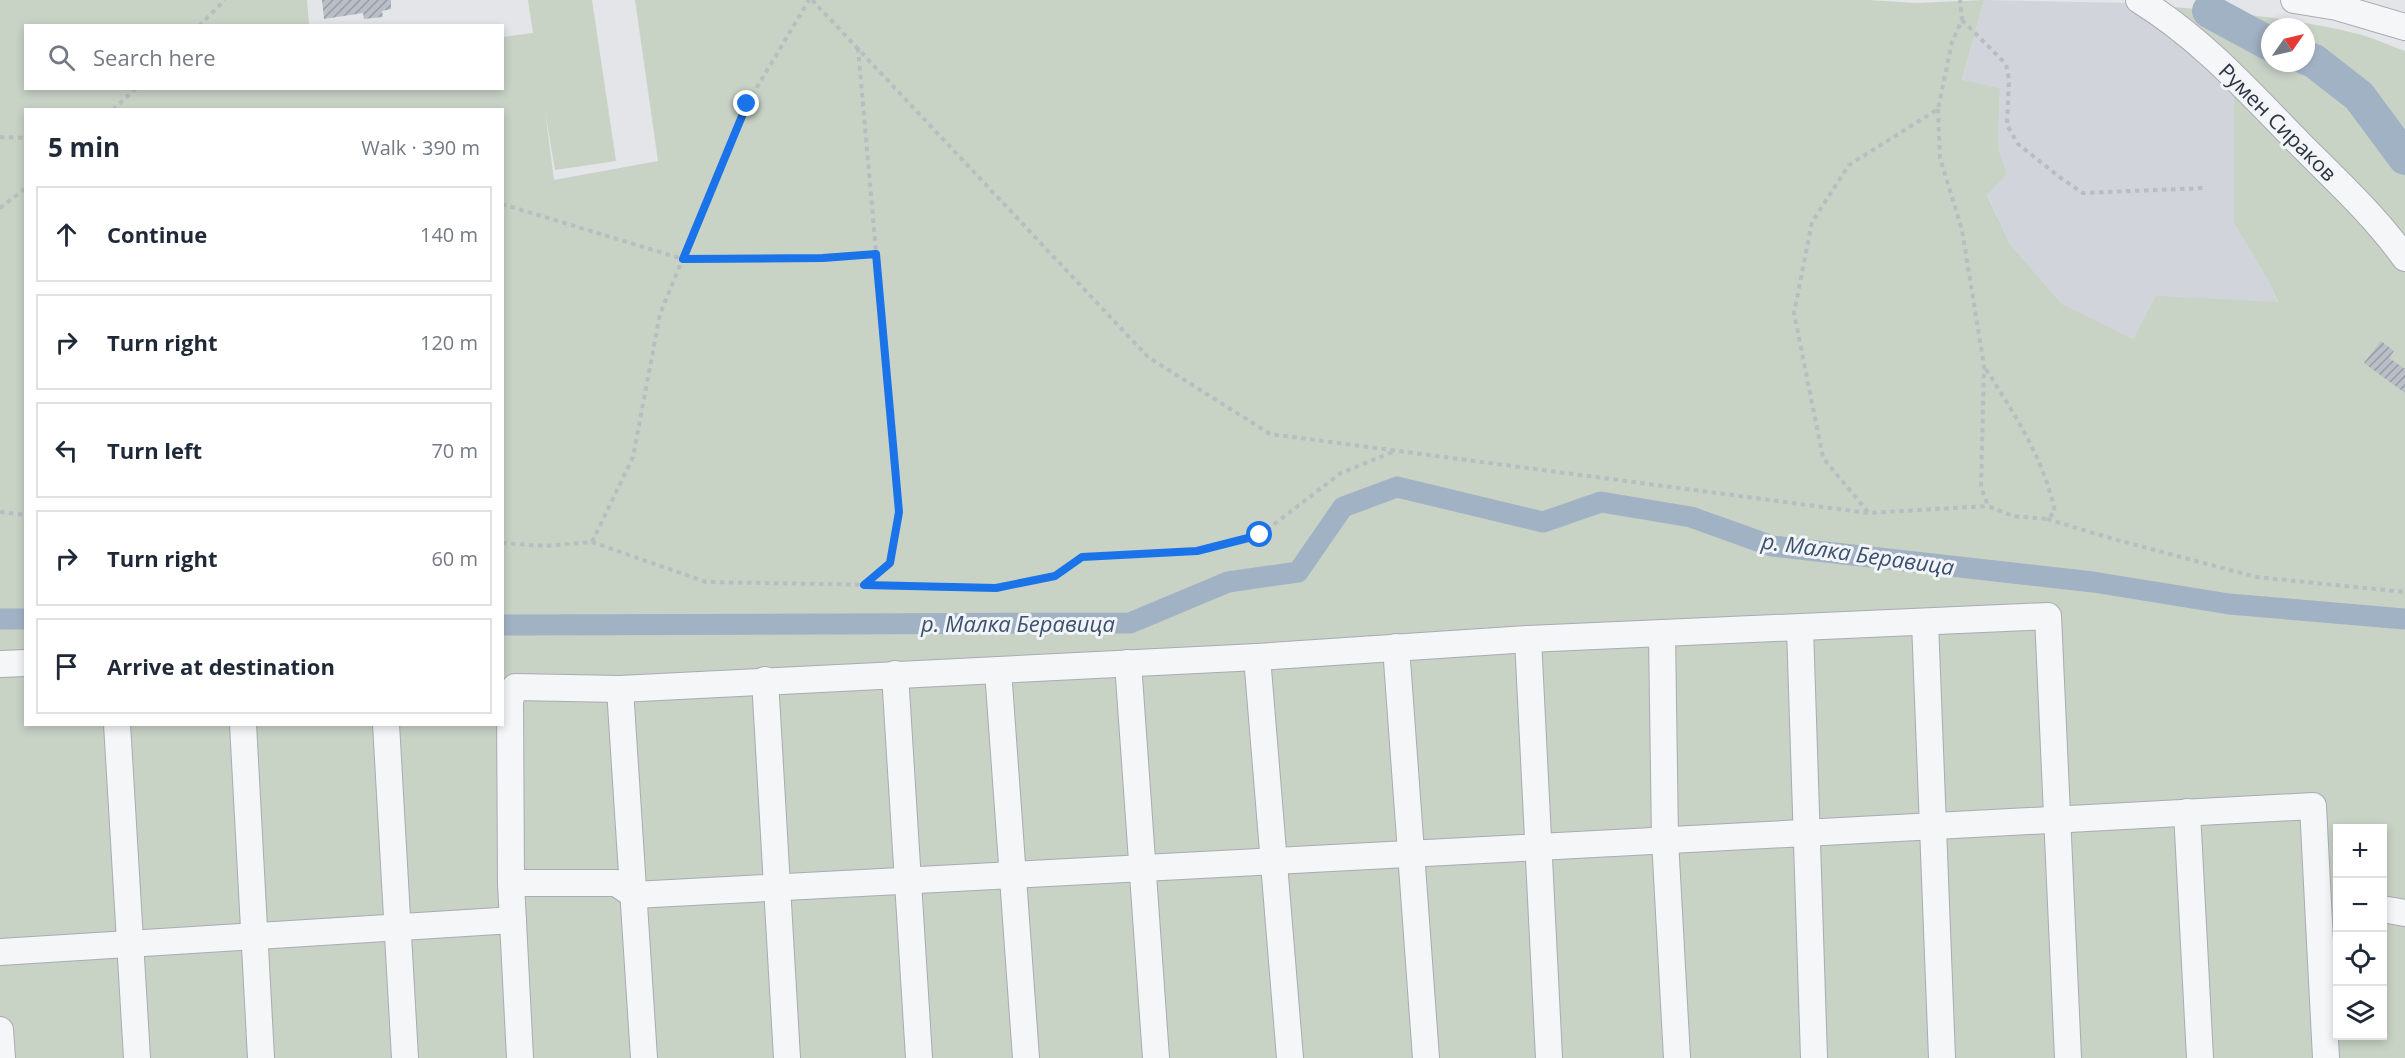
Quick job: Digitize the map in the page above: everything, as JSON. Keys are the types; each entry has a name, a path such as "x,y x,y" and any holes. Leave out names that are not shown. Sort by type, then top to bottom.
{"street":[{"name":"Румен Сираков","path":"2139,0 2169,18 2223,66 2359,204 2405,258"},
{"path":"2294,0 2337,7 2405,27"},
{"path":"520,1058 511,882 509,681 620,689 1257,657 1528,639 2048,616 2068,1058"},
{"path":"1925,622 1942,1058"},
{"path":"1800,628 1814,1058"},
{"path":"1662,633 1665,840 1677,1058"},
{"path":"1528,639 1549,1058"},
{"path":"1396,647 1426,1058"},
{"path":"1257,657 1290,1058"},
{"path":"0,664 24,663"},
{"path":"1128,663 1156,1058"},
{"path":"998,670 1026,1058"},
{"path":"895,674 919,1058"},
{"path":"765,680 787,1058"},
{"path":"620,689 644,1058"},
{"path":"117,726 136,1058"},
{"path":"243,726 261,1058"},
{"path":"387,726 405,1058"},
{"path":"511,882 616,882 634,895 2313,806 2327,900 2326,1058"},
{"path":"2187,812 2200,1058"},
{"path":"2387,910 2405,913"},
{"path":"0,952 513,920"},
{"path":"0,1030 2,1058"}],"path":[{"path":"201,24 225,0"},
{"path":"592,542 633,457 660,314 747,104 811,0 1148,357 1269,434 1868,513 1988,506 2013,516 2047,519 2256,577 2405,592"},
{"path":"1960,0 1962,20 1952,42 1938,109 1940,158 1962,230 1984,366 1981,488 1988,506"},
{"path":"1962,20 2006,64 2007,125 2018,144 2062,180 2083,193 2205,188"},
{"path":"858,48 899,512 890,563 864,585"},
{"path":"115,108 134,90"},
{"path":"1868,513 1823,458 1794,313 1812,222 1849,165 1938,109"},
{"path":"0,136 24,138"},
{"path":"0,208 24,190"},
{"path":"504,205 683,259 823,258 876,254"},
{"path":"1984,366 2022,426 2051,493 2055,512 2047,519"},
{"path":"504,543 545,546 592,542 706,582 996,588 1055,576 1082,557 1197,551 1260,535 1341,473 1395,451"},
{"path":"0,512 24,515"}],"shaded area":[{"path":"0,0 307,0 309,24 24,24 24,90 504,90 504,37 533,33 528,0 592,0 616,161 555,170 545,111 554,180 658,161 635,0 1868,0 1916,3 1984,0 1962,80 2000,88 1998,147 2007,174 1987,195 2010,244 2062,304 2133,339 2156,296 2278,302 2269,282 2234,223 2234,88 2129,3 2272,18 2261,18 2261,72 2315,72 2315,25 2373,38 2405,51 2405,1058 0,1058"},
{"path":"1984,0 2129,3 2234,88 2234,223 2269,282 2278,303 2156,297 2133,339 2062,304 2010,244 1987,194 2007,174 1998,147 2000,88 1962,81"}],"building":[{"path":"322,0 391,0 391,9 382,11 383,17 364,19 363,13 324,19"},
{"path":"2381,341 2394,351 2389,358 2405,369 2405,393 2364,363"}],"waterway":[{"path":"2209,11 2261,39"},
{"path":"2315,62 2359,96 2405,158"},
{"name":"р. Малка Беравица","path":"504,625 1130,623 1228,582 1298,572 1343,507 1397,487 1543,522 1601,502 1691,517 1772,546 2093,582 2229,604 2405,619"},
{"name":"р. Малка Беравица","path":"0,619 24,619"}],"route":[{"path":"747,104 683,259 823,258 876,254 899,512 890,563 864,585 996,588 1055,576 1082,557 1197,551 1260,535"}]}
